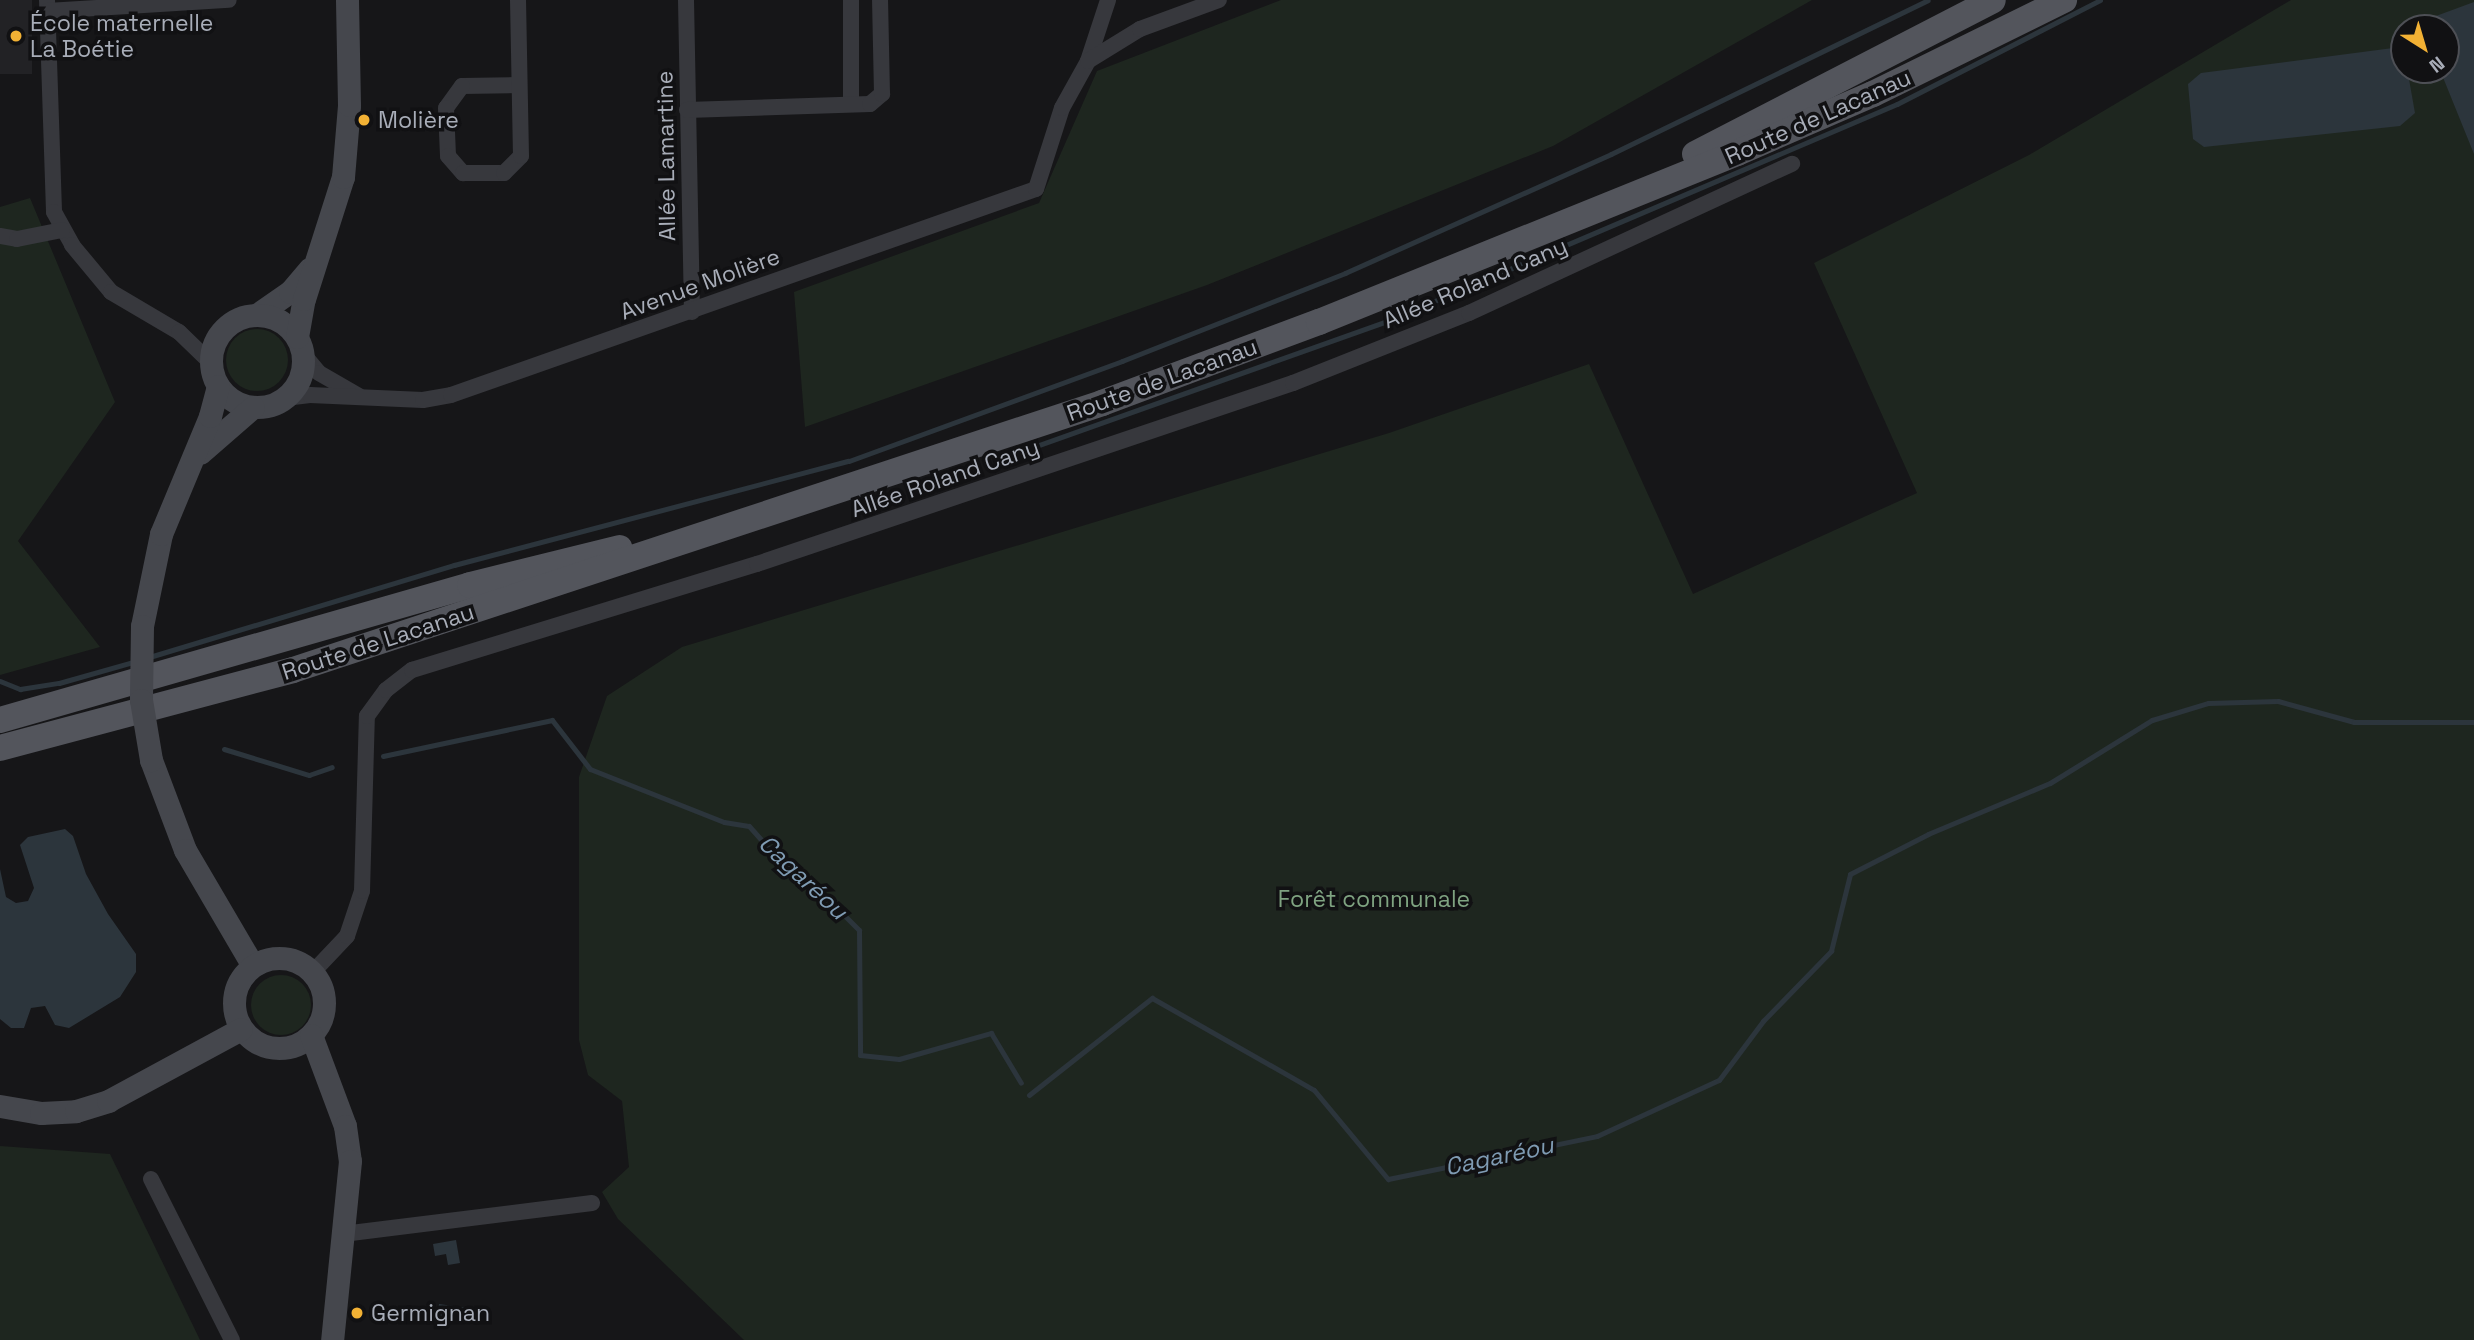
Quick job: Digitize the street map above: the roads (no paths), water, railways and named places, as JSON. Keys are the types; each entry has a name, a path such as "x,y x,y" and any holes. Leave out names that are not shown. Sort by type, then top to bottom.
{"main road":[{"path":"193,461 253,407 285,398 300,379 301,346 321,248 343,177 349,105 346,0"},
{"name":"Route de Lacanau","path":"1566,221 1993,0"},
{"name":"Route de Lacanau","path":"0,748 293,670 1127,394 1566,221 1873,94 2064,0"},
{"path":"253,407 239,404 218,386 211,363 224,328 258,314 290,292 321,248"},
{"path":"258,314 274,317 301,346"},
{"path":"218,386 193,461 161,534 142,626 141,700 151,760 185,850 253,966"},
{"name":"Route de Lacanau","path":"0,720 470,585 751,517"},
{"path":"277,958 302,964 312,973 320,984 323,1011 311,1035 300,1043 274,1048 262,1045 241,1029 233,1002 242,976 253,966 277,958"},
{"path":"0,1106 41,1113 76,1111 108,1101 241,1029"},
{"path":"311,1035 345,1126 349,1161 332,1340"}],"street":[{"path":"211,363 179,332 111,292 62,230 54,212 47,5 229,0"},
{"path":"518,0 521,156 504,173 463,173 448,156 446,108 463,86 518,85"},
{"name":"Allée Lamartine","path":"687,0 692,312"},
{"path":"851,0 851,104"},
{"path":"687,110 870,104 882,94 880,0"},
{"path":"1088,61 1108,0"},
{"path":"1088,61 1140,29 1219,0"},
{"name":"Avenue Molière","path":"285,398 310,395 375,401 423,400 451,395 1036,189 1062,108 1088,61"},
{"name":"Allée Roland Cany","path":"312,973 346,936 362,891 367,716 386,690 412,670 757,564 1293,383 1469,313 1791,164"},
{"path":"0,236 17,239 62,230"},
{"name":"Avenue Molière","path":"301,346 328,380 375,401"},
{"path":"151,1179 232,1340"},
{"path":"342,1234 592,1203"}],"waterway":[{"path":"146,658 454,565 849,461 1122,361 1345,273 1611,154 1928,0"},
{"path":"1011,455 1390,320 1897,104 2100,0"},
{"path":"0,681 20,689 59,683 137,661"},
{"name":"Cagaréou","path":"1029,1095 1152,998 1314,1090 1388,1179 1597,1136 1719,1080 1763,1021 1831,951 1850,874 1928,834 2050,783 2152,720 2208,703 2278,701 2354,722 2474,722"},
{"name":"Cagaréou","path":"383,756 552,720 590,769 724,822 749,826 780,861 797,868 859,930 860,1055 899,1059 991,1033 1021,1083"},
{"name":"Cagaréou","path":"224,749 309,775 332,767"}],"place":[{"name":"École maternelle La Boétie","path":"16,36"},
{"name":"Molière","path":"364,120"},
{"name":"Germignan","path":"357,1313"}],"park label":[{"name":"Forêt communale","path":"1374,899"}]}
